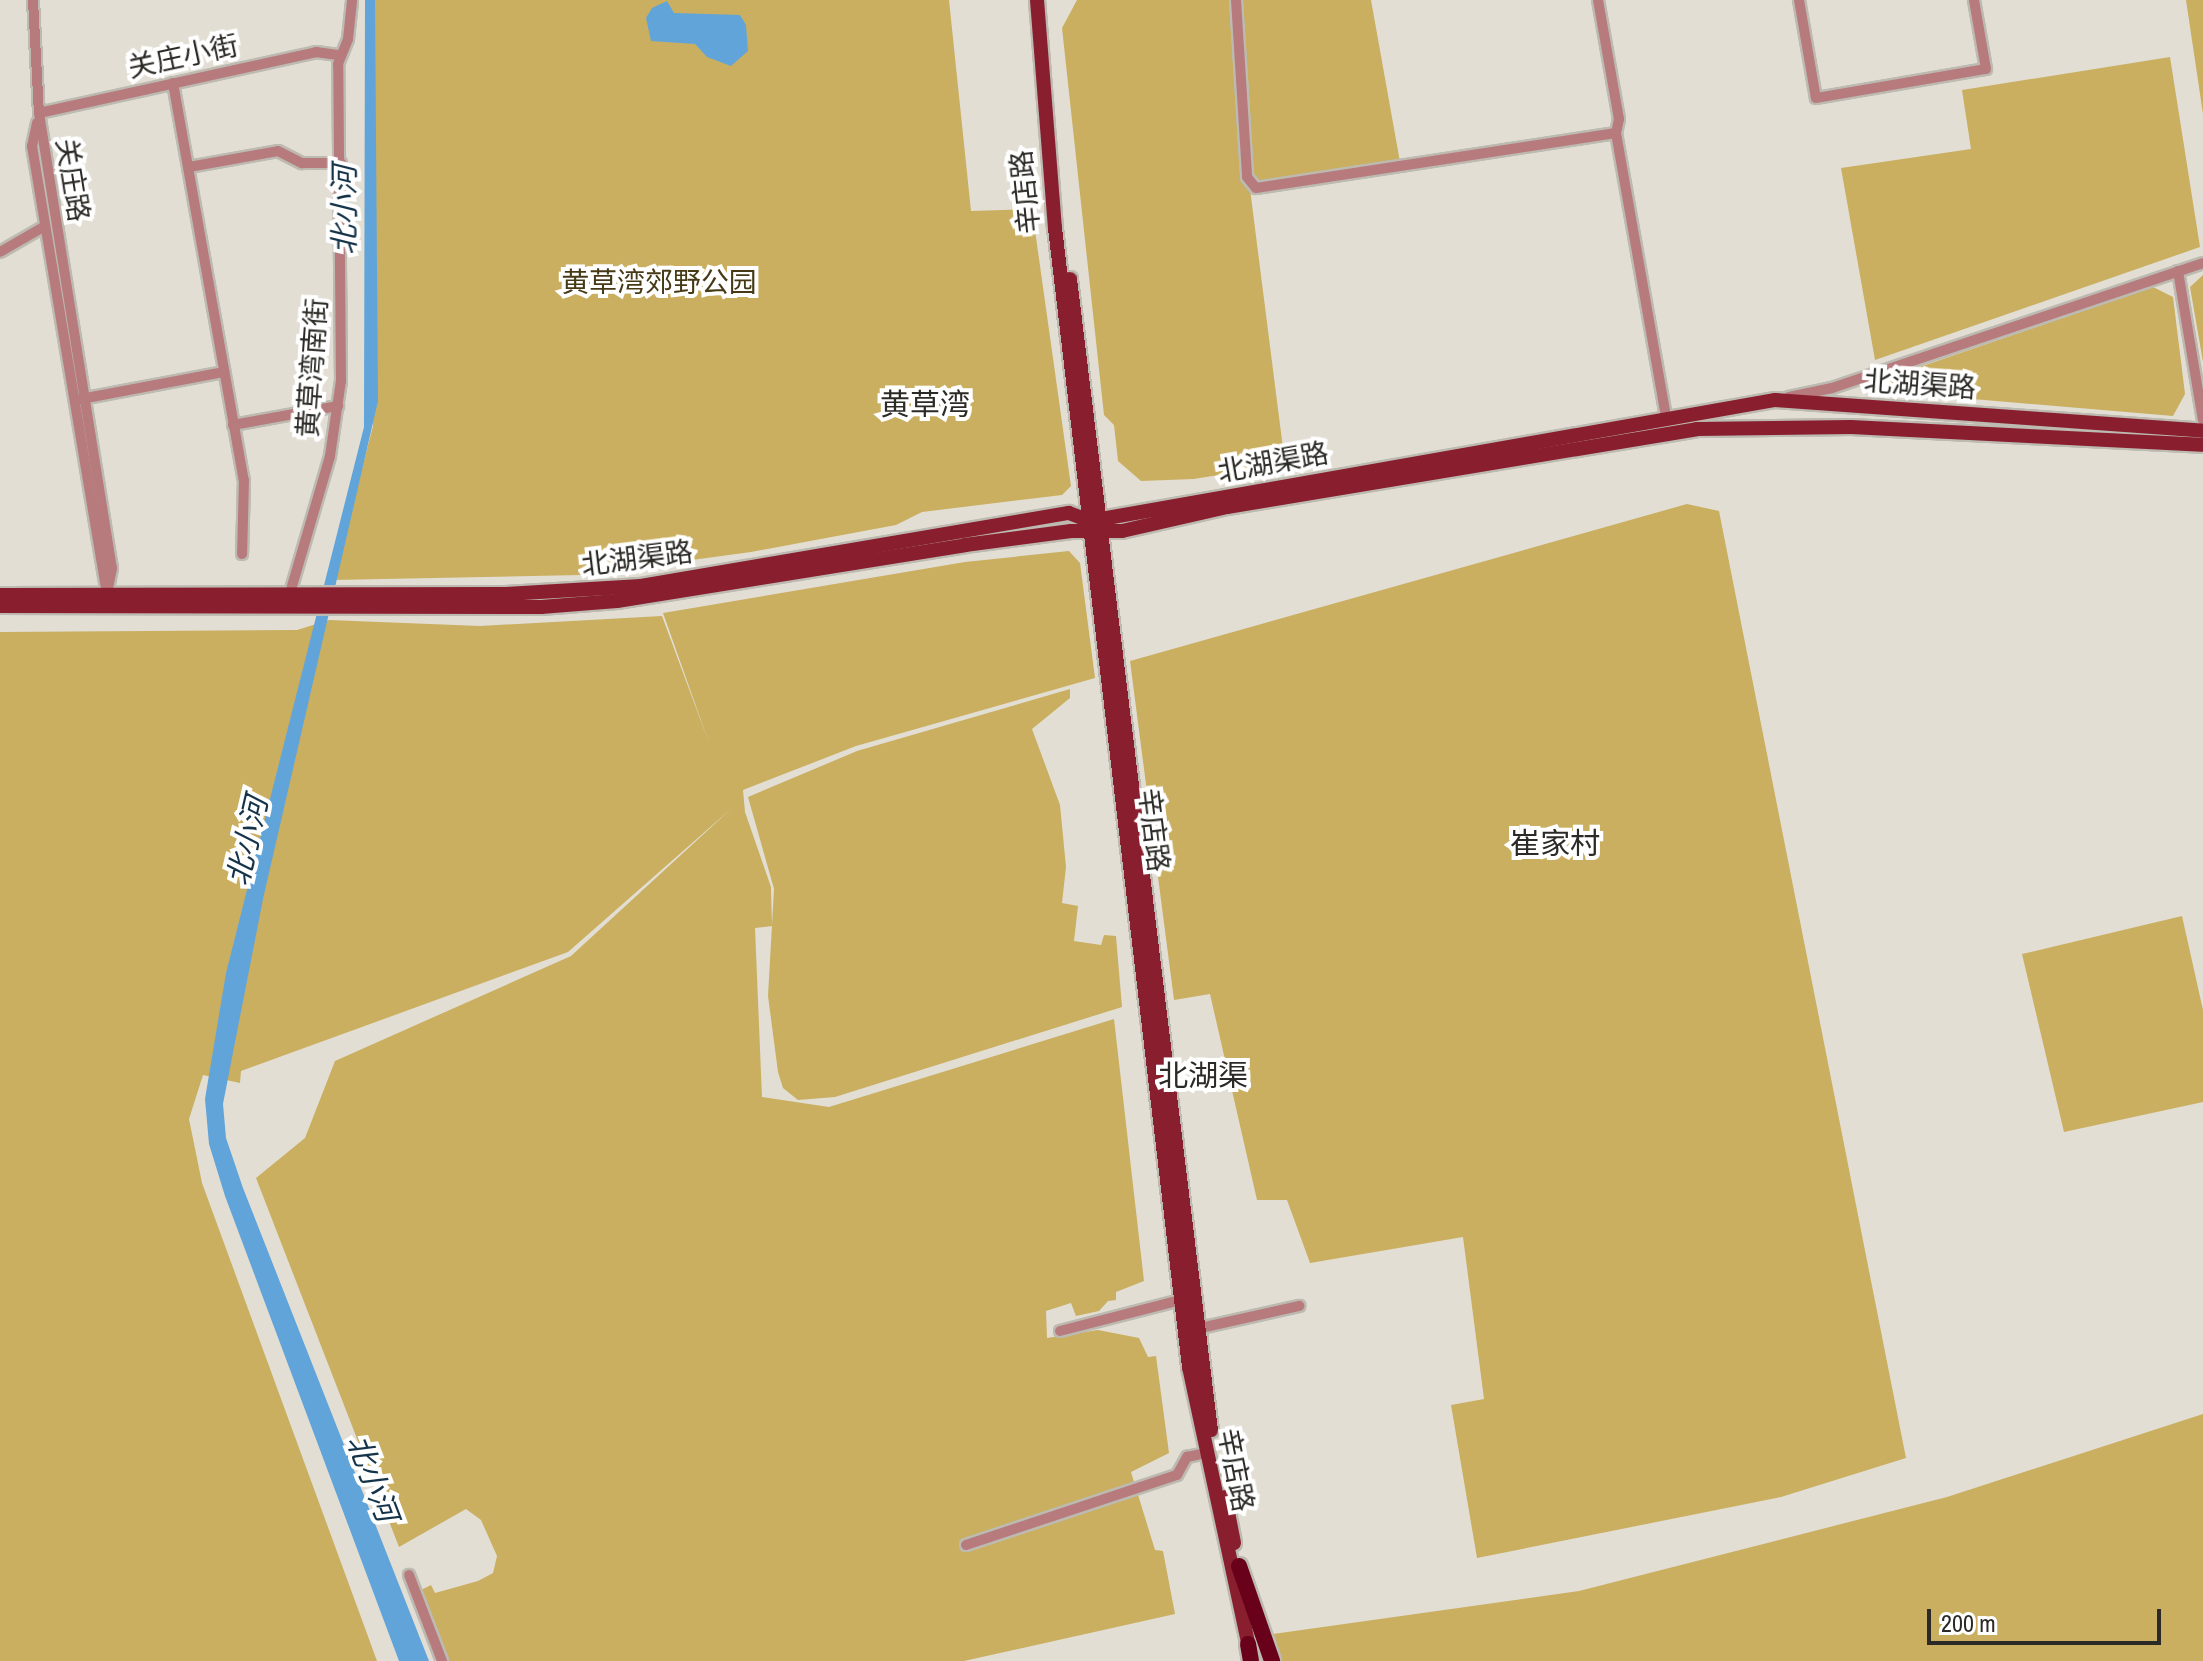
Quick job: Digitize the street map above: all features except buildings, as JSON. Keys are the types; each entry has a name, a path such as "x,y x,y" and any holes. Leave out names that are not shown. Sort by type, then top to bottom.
{"highway":[{"path":"1239,1566 1272,1661"}],"main road":[{"name":"辛店路","path":"1037,0 1048,166 1097,527"},
{"name":"辛店路","path":"1045,0 1064,226 1175,1199 1239,1566 1259,1661"},
{"name":"北湖渠路","path":"1097,527 1775,400 2203,431"},
{"name":"北湖渠路","path":"305,600 541,607 617,601 1097,527 1697,429 1851,427 2203,445"},
{"path":"0,606 290,593 305,600"},
{"path":"0,595 305,600"},
{"name":"辛店路","path":"1175,1199 1181,1300 1206,1453 1248,1656"}],"street":[{"path":"33,0 39,113"},
{"name":"黄草湾南街","path":"290,593 330,456 338,406 341,163 338,55 348,39 352,0"},
{"path":"1236,0 1247,177 1256,188 1616,133"},
{"path":"1598,0 1619,119 1616,133 1666,418"},
{"path":"1799,0 1816,98 1986,69 1974,0"},
{"name":"关庄小街","path":"39,113 316,52 338,55"},
{"path":"173,83 244,480 242,554"},
{"name":"关庄路","path":"39,113 32,146 79,400"},
{"name":"关庄路","path":"39,113 108,599"},
{"path":"189,167 278,151 302,163 341,163"},
{"path":"0,252 45,226"},
{"path":"1775,400 1832,388 2203,263"},
{"path":"2178,271 2203,420"},
{"path":"79,400 224,372"},
{"path":"233,425 338,406"},
{"path":"1060,1331 1181,1300"},
{"path":"1196,1329 1299,1306"},
{"path":"966,1545 1177,1475 1187,1457 1206,1453"},
{"path":"409,1575 442,1661"}],"green space":[{"name":"黄草湾郊野公园","path":"369,0 949,0 971,211 1032,209 1071,486 1062,495 922,512 896,525 751,552 581,575 333,580 373,426"},
{"path":"1077,0 1371,0 1400,162 1250,189 1285,464 1194,479 1141,481 1118,461 1114,425 1104,415 1062,28"},
{"path":"2186,0 2203,0 2203,114"},
{"path":"2170,57 2200,247 1875,360 1841,168 1971,149 1962,90"},
{"path":"2203,275 2203,362 2190,287"},
{"path":"2153,287 2173,297 2185,394 2173,416 1867,390 1867,385"},
{"path":"1687,504 1719,511 1906,1458 1781,1497 1477,1558 1451,1405 1484,1399 1463,1237 1310,1263 1287,1200 1257,1200 1210,994 1174,1000 1130,661"},
{"path":"1069,551 1080,563 1095,678 856,746 743,790 745,812 771,887 772,926 755,928 762,1097 829,1107 1114,1019 1144,1281 1116,1292 1116,1300 1108,1301 1099,1311 1076,1316 1071,1303 1046,1311 1047,1338 1098,1330 1139,1338 1148,1357 1156,1356 1169,1453 1131,1472 1155,1550 1163,1551 1175,1614 964,1661 449,1661 421,1590 431,1585 435,1593 478,1581 493,1573 497,1556 481,1520 466,1509 399,1547 256,1178 305,1138 335,1061 571,956 732,808 568,952 241,1071 240,1083 203,1075 189,1119 202,1183 377,1661 0,1661 0,632 297,630 329,620 480,626 662,616 709,743 663,613 965,562"},
{"path":"1070,689 1070,698 1032,729 1060,805 1066,867 1062,903 1078,906 1074,941 1101,945 1104,935 1116,936 1122,1007 835,1097 798,1100 783,1088 778,1072 768,996 774,889 748,797 857,751"},
{"path":"2182,916 2203,1010 2203,1102 2064,1132 2022,954"},
{"path":"2203,1414 2203,1661 1281,1661 1273,1634 1579,1591 1947,1497"}],"water":[{"path":"365,0 375,0 378,401 263,899 223,1104 226,1138 243,1188 429,1661 399,1661 225,1196 209,1144 205,1099 226,973 364,427"},
{"path":"667,1 674,13 740,15 746,25 748,51 731,66 707,57 695,44 651,41 646,18 652,8"}],"district":[{"name":"黄草湾","path":"925,404"},
{"name":"崔家村","path":"1555,843"},
{"name":"北湖渠","path":"1203,1075"}],"water label":[{"name":"北小河","path":"344,210"},
{"name":"北小河","path":"247,841"},
{"name":"北小河","path":"373,1478"}]}
